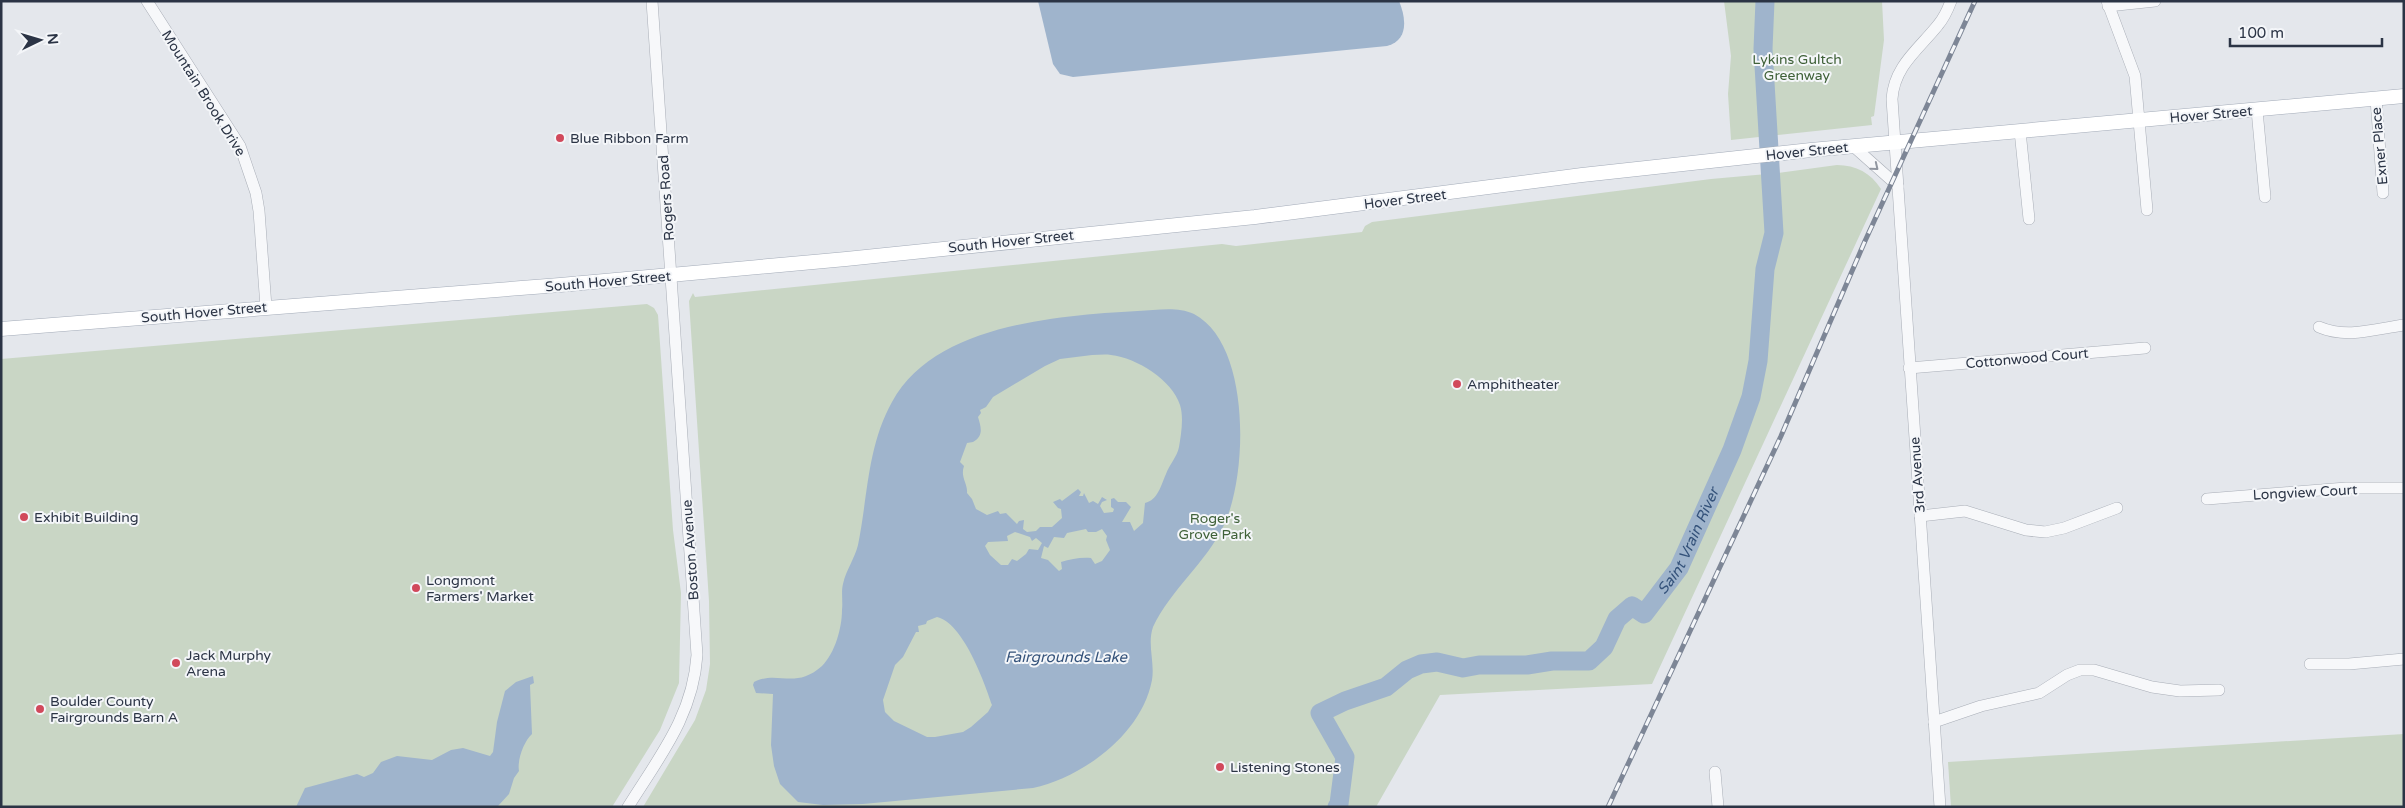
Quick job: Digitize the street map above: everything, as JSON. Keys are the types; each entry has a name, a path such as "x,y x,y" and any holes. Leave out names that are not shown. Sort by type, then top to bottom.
{"main road":[{"name":"Hover Street","path":"1213,221 1743,157 2404,96"},
{"name":"South Hover Street","path":"1,329 671,276 1213,221"}],"street":[{"name":"Mountain Brook Drive","path":"147,1 240,146 246,161 259,211 266,307"},
{"name":"Rogers Road","path":"652,1 671,276"},
{"name":"3rd Avenue","path":"1940,807 1892,99 1897,75 1902,66 1942,21 1951,1"},
{"path":"2146,210 2138,99 2134,71 2108,4 2155,1"},
{"name":"Exner Place","path":"2376,99 2383,193"},
{"path":"2257,110 2265,197"},
{"path":"2020,131 2029,219"},
{"path":"1853,146 1898,186"},
{"name":"Boston Avenue","path":"628,807 676,730 688,707 696,676 697,655 671,276"},
{"path":"2319,328 2333,333 2347,334 2404,325"},
{"name":"Cottonwood Court","path":"1909,368 2145,348"},
{"name":"Longview Court","path":"2207,499 2346,488 2404,488"},
{"path":"1920,516 1965,511 2026,530 2045,532 2064,528 2117,508"},
{"path":"2310,664 2349,664 2404,658"},
{"path":"1934,722 1981,706 2040,693 2067,675 2080,670 2094,670 2152,687 2180,691 2219,690"},
{"path":"1715,772 1718,807"}],"green space":[{"name":"Lykins Gultch Greenway","path":"1724,1 1882,1 1884,40 1874,116 1871,117 1872,125 1731,140 1728,94 1731,56"},
{"name":"Roger's Grove Park","path":"1837,165 1857,168 1868,174 1881,189 1652,684 1440,695 1376,807 643,807 695,720 706,690 710,664 709,601 689,301 693,293 695,297 1222,244 1236,246 1362,232 1365,226 1372,222"},
{"path":"647,304 654,308 658,315 673,530 681,593 679,683 660,730 612,807 1,807 1,359"},
{"path":"2404,734 2404,807 1951,807 1948,762"}],"water":[{"path":"1038,1 1399,1 1403,14 1404,28 1399,39 1387,46 1073,77 1060,74 1053,64"},
{"name":"Fairgrounds Lake","path":"1173,309 1194,314 1213,330 1226,352 1235,380 1239,412 1240,444 1232,503 1217,539 1169,600 1153,627 1151,633 1152,680 1146,700 1136,718 1108,750 1090,763 1071,774 1033,788 863,804 823,805 798,802 780,784 774,766 771,745 773,694 756,693 753,685 754,682 763,679 803,677 822,666 831,654 841,625 843,584 858,545 873,454 884,419 892,402 913,375 940,354 972,338 1008,327 1046,320 1120,312","holes":["1106,355 1132,361 1162,379 1170,387 1180,405 1182,426 1178,451 1156,495 1145,503 1143,523 1134,531 1130,522 1122,522 1131,507 1126,502 1118,502 1114,498 1111,499 1113,512 1104,513 1100,506 1102,502 1107,500 1102,497 1098,504 1093,501 1089,503 1084,493 1083,496 1079,496 1081,492 1078,489 1062,501 1060,499 1053,502 1061,509 1062,518 1052,527 1040,527 1036,531 1027,532 1023,529 1024,520 1019,521 1017,524 1006,513 1000,514 998,511 987,515 976,509 967,493 963,474 964,466 960,462 967,443 973,442 979,437 981,428 978,417 981,413 980,410 986,407 993,397 1060,359","1086,529 1088,532 1096,532 1102,529 1107,536 1106,540 1110,550 1102,561 1095,564 1091,558 1076,558 1061,562 1062,569 1059,571 1048,560 1041,558 1044,546 1048,548 1054,537 1064,538 1067,533","1015,532 1030,537 1032,541 1036,538 1042,543 1038,550 1029,549 1017,561 1012,559 1008,565 1001,565 990,555 985,546 988,542 1008,541 1007,536","937,617 946,622 964,641 978,668 992,705 988,712 963,732 927,737 894,721 885,712 883,700 895,665 903,657 916,632 919,632 918,626 926,624 927,621"]},
{"path":"533,676 534,683 530,685 532,734 526,741 522,751 519,771 514,778 509,794 498,806 296,807 305,788 357,774 364,777 373,773 381,762 397,756 432,760 451,750 463,748 490,756 493,752 497,722 505,691 516,682"}],"waterway":[{"name":"Saint Vrain River","path":"1337,807 1339,804 1345,757 1320,713 1345,701 1386,687 1407,670 1421,664 1437,662 1463,668 1479,665 1527,665 1552,661 1589,661 1604,647 1617,619 1632,606 1644,614 1679,568 1732,450 1751,397 1758,361 1765,269 1774,233 1763,49 1765,1"}],"railway":[{"path":"1608,807 1781,436 1865,241 1975,1"}],"place":[{"name":"Blue Ribbon Farm","path":"560,138"},
{"name":"Amphitheater","path":"1457,384"},
{"name":"Exhibit Building","path":"24,517"},
{"name":"Longmont Farmers' Market","path":"416,588"},
{"name":"Jack Murphy Arena","path":"176,663"},
{"name":"Boulder County Fairgrounds Barn A","path":"40,709"},
{"name":"Listening Stones","path":"1220,767"}]}
